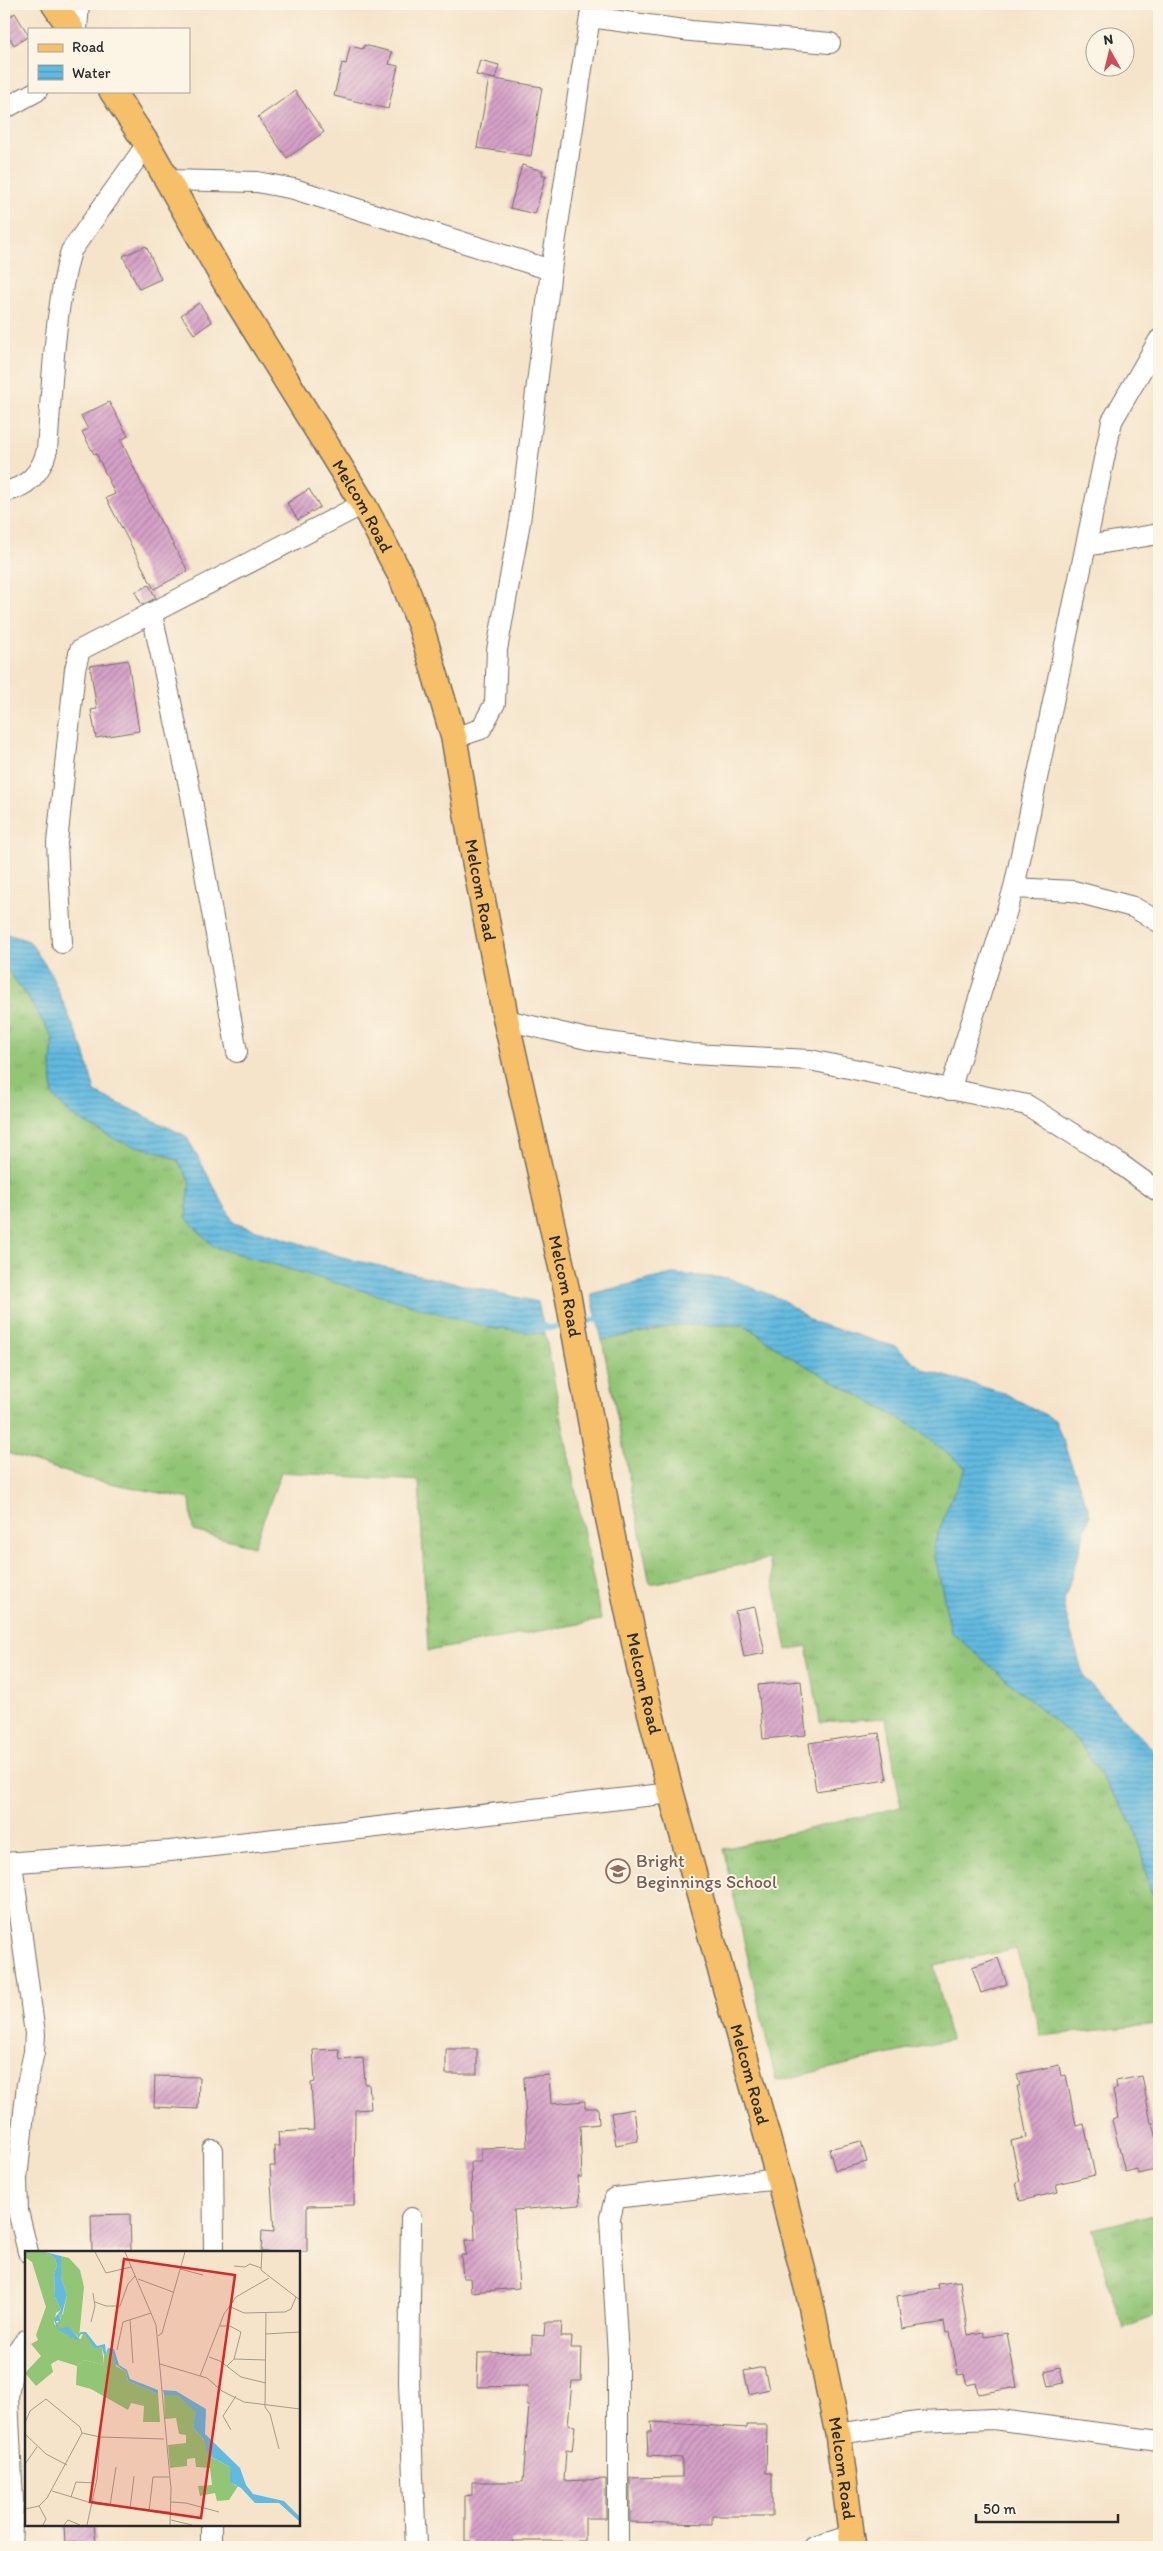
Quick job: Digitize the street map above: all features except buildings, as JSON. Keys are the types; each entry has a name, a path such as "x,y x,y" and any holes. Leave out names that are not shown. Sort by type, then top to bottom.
{"main road":[{"path":"54,4 70,28"},
{"name":"Melcom Road","path":"113,92 147,144 226,283 363,504 402,578 420,627 454,738 474,857 506,1020 568,1296 608,1516 644,1688 671,1793 780,2179 809,2294 838,2434 853,2541"}],"street":[{"path":"77,28 78,4"},
{"path":"454,738 482,729 495,703 497,650 520,522 552,270 591,10 691,31 830,43"},
{"path":"4,109 35,92"},
{"path":"4,492 26,484 43,464 47,450 55,349 67,265 71,251 147,144"},
{"path":"166,180 257,182 294,189 552,270"},
{"path":"950,1090 1014,888 1112,421 1159,340"},
{"path":"62,943 57,843 77,656 85,645 152,614 363,504"},
{"path":"1086,546 1159,534"},
{"path":"152,614 192,795 237,1052"},
{"path":"1014,888 1073,891 1133,906 1159,922"},
{"path":"506,1020 587,1038 692,1054 810,1060 1027,1105 1116,1161 1159,1192"},
{"path":"28,2251 18,2211 17,2179 27,2084 34,2052 35,2034 8,1863 170,1851 671,1793"},
{"path":"213,2150 214,2251"},
{"path":"618,2547 618,2356 610,2218 615,2198 780,2179"},
{"path":"411,2218 409,2383 416,2547"},
{"path":"11,2547 13,2502 8,2397 15,2348"},
{"path":"838,2434 918,2422 993,2419 1159,2441"},
{"path":"211,2526 211,2547"},
{"path":"814,2547 853,2541"}],"green space":[{"path":"4,965 29,999 53,1038 51,1065 53,1096 71,1115 120,1141 160,1152 178,1161 190,1182 186,1218 489,1328 545,1334 601,1620 428,1651 419,1481 281,1472 254,1546 193,1531 190,1499 85,1478 4,1452"},
{"path":"679,1325 745,1325 787,1355 911,1425 967,1468 950,1501 951,1632 1080,1743 1135,1828 1151,1893 1159,1897 1159,2024 1041,2036 1016,1949 934,1965 950,2040 776,2081 723,1849 901,1807 886,1718 820,1722 807,1646 787,1650 769,1559 650,1584 602,1340"},
{"path":"1159,2214 1159,2315 1123,2328 1092,2229"}],"water":[{"path":"4,933 29,941 50,972 84,1051 95,1092 186,1136 234,1223 353,1260 538,1302 545,1334 489,1328 214,1247 186,1218 190,1182 178,1161 160,1152 120,1142 71,1115 53,1096 51,1065 53,1038 29,999 4,965"},
{"path":"672,1274 728,1278 783,1300 813,1322 896,1347 924,1370 1004,1393 1055,1420 1090,1514 1063,1604 1084,1678 1159,1756 1159,1897 1151,1893 1135,1828 1080,1743 951,1632 933,1547 950,1501 966,1468 911,1425 787,1355 745,1325 679,1325 602,1340 591,1294"}],"waterway":[{"path":"578,1323 603,1318"},
{"path":"536,1324 550,1328 566,1325"}],"place":[{"name":"Bright Beginnings School","path":"618,1871"}]}
